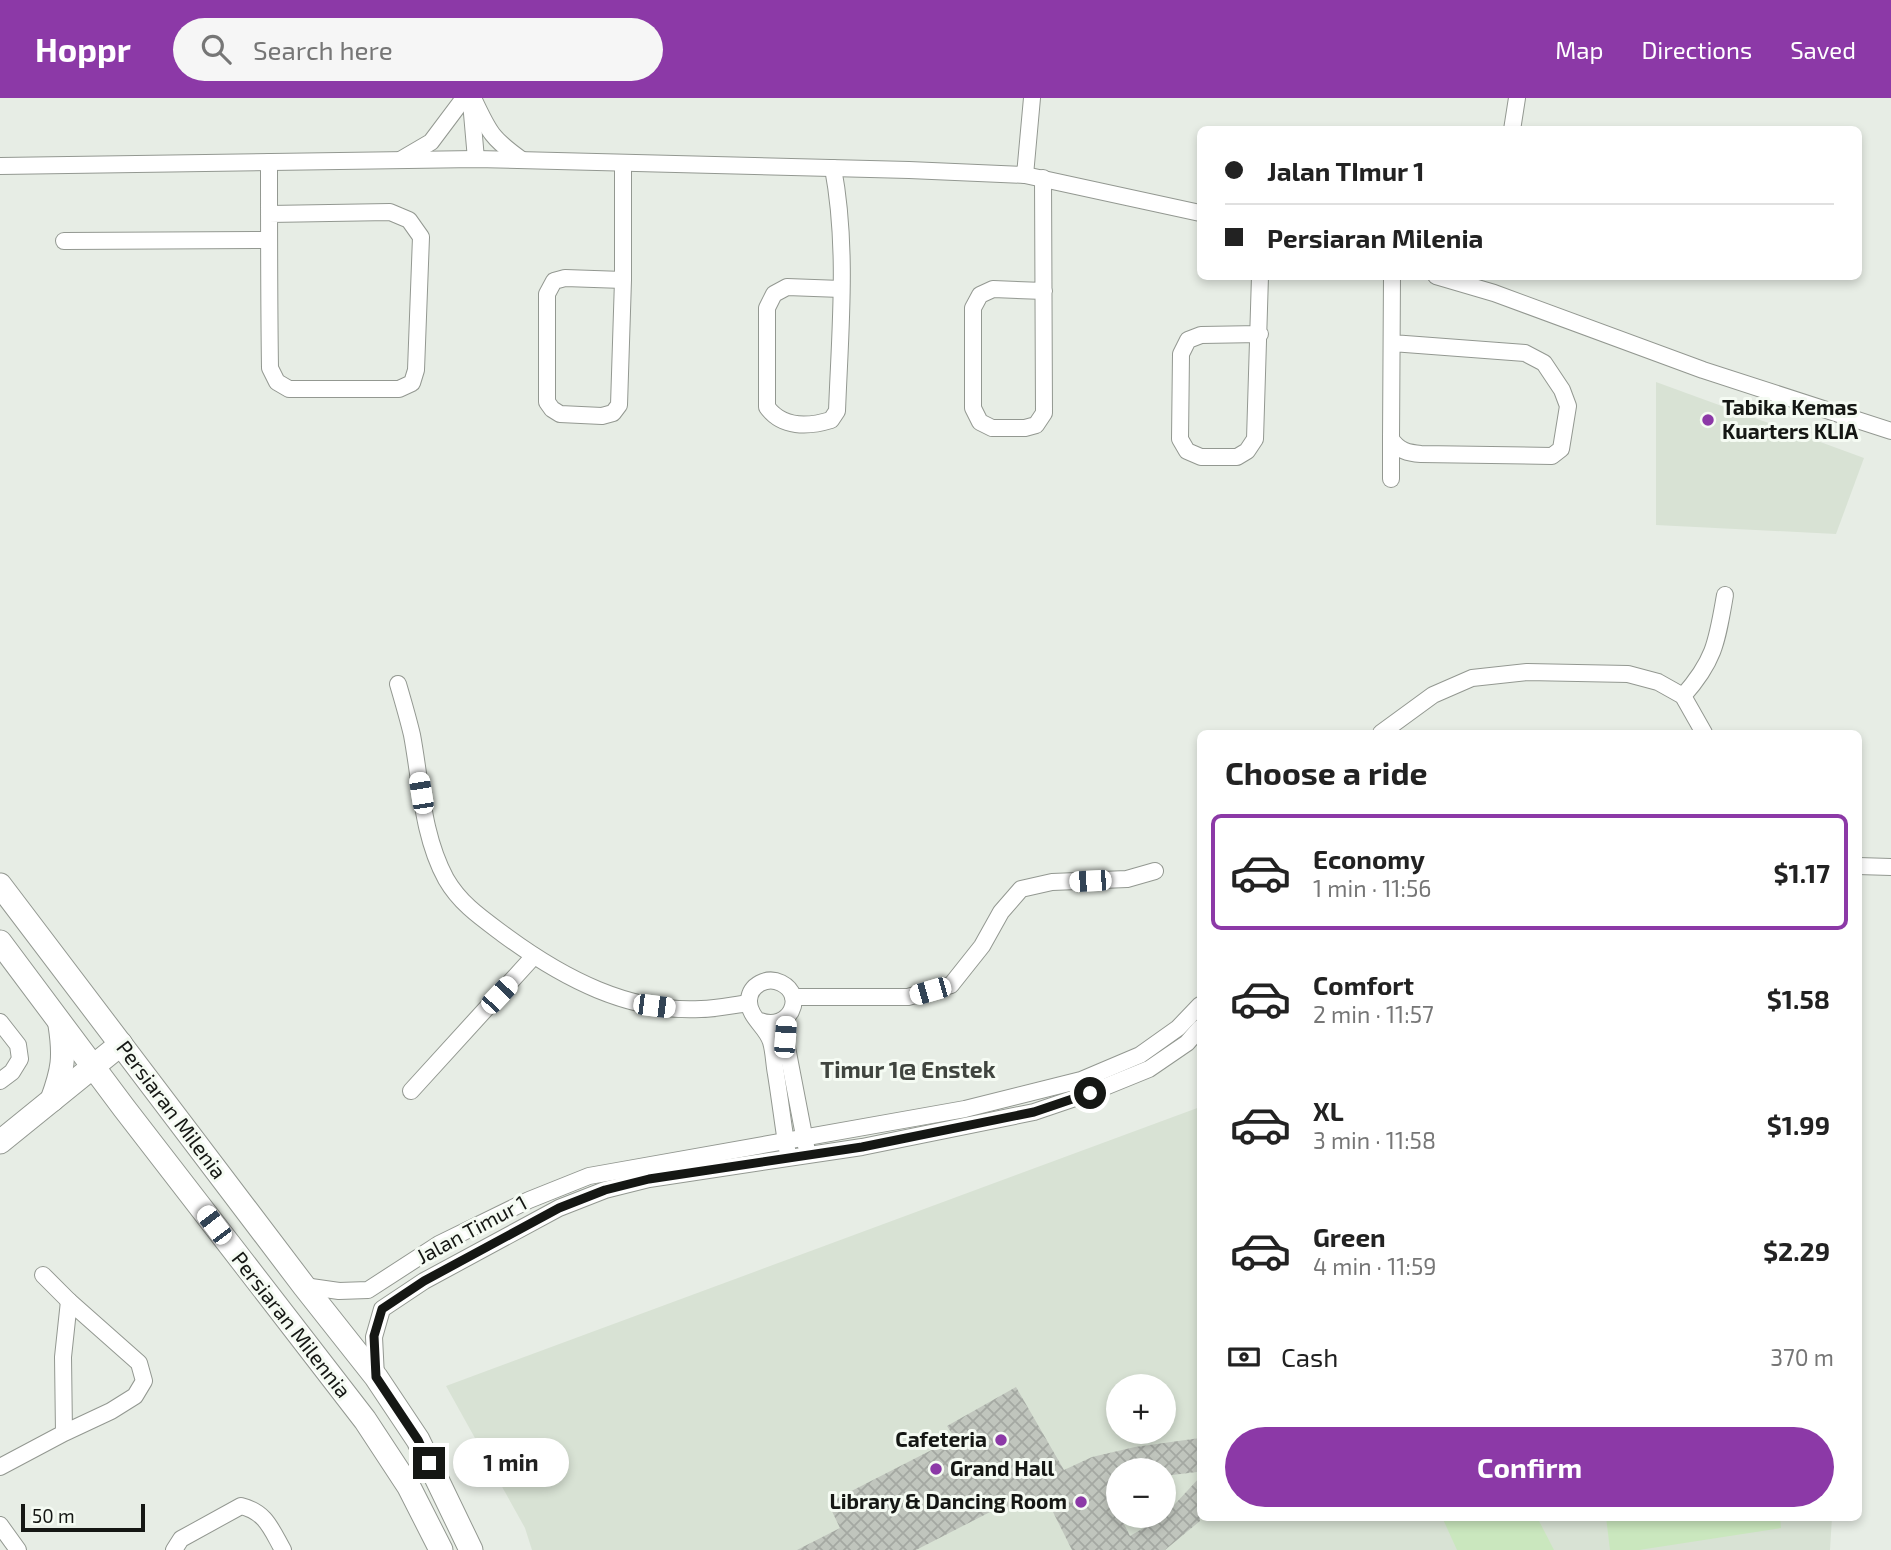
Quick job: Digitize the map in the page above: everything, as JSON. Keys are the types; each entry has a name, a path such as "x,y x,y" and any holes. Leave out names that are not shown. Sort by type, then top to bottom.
{"main road":[{"name":"Persiaran Milenia","path":"0,885 376,1377 418,1440 471,1550"},
{"name":"Persiaran Milennia","path":"0,942 124,1108 365,1420 409,1487 440,1550"},
{"path":"52,1100 63,1070 64,1051 59,1022"},
{"path":"0,1142 121,1044"},
{"path":"52,1100 78,1093 96,1094 124,1108"}],"street":[{"path":"400,160 431,142 464,98"},
{"path":"472,98 476,159"},
{"path":"472,98 497,142 522,160"},
{"path":"1025,175 1032,98"},
{"path":"1513,126 1517,98"},
{"path":"0,166 476,159 1025,175 1197,212"},
{"path":"269,162 268,240 270,368 277,382 289,389 399,389 412,383 416,370 421,237 410,220 390,212 269,214"},
{"path":"623,163 623,280 619,405 613,413 602,416 560,414 552,410 547,402 547,294 554,281 565,278 623,280"},
{"path":"834,168 840,201 841,289 837,411 831,421 818,424 786,423 775,418 767,407 767,308 774,294 787,287 841,289"},
{"path":"1043,178 1044,291 1044,413 1036,425 1025,428 992,428 980,422 973,408 973,308 980,295 993,289 1044,291"},
{"path":"64,242 268,240"},
{"path":"1260,280 1260,334 1255,439 1247,451 1237,457 1201,457 1187,451 1180,439 1181,354 1188,340 1201,335 1260,334"},
{"path":"1391,479 1392,280"},
{"path":"1462,280 1494,285 1703,370 1887,428"},
{"path":"1391,439 1407,453 1552,456 1561,449 1568,406 1562,390 1544,363 1525,353 1392,343"},
{"path":"1684,696 1704,673 1714,650 1725,595"},
{"path":"1385,730 1433,695 1472,678 1527,672 1629,674 1658,682 1684,696 1701,730"},
{"path":"398,684 411,733 425,823 446,878 463,904 534,956 605,994 638,1003 701,1010 749,1003"},
{"path":"1862,866 1891,867"},
{"path":"793,998 908,997 951,985 982,946 1001,912 1021,889 1052,883 1127,879 1155,872"},
{"path":"411,1091 534,956"},
{"path":"787,1149 771,1041 760,1021 750,1010 749,1003 758,984 771,980 785,985 793,998 785,1037 807,1154"},
{"name":"Jalan Timur 1","path":"376,1377 374,1336 382,1309 424,1281 559,1208 605,1190 787,1149 804,1138 965,1110 1081,1080 1140,1055 1178,1028 1197,1008"},
{"path":"760,1021 774,1024 787,1018"},
{"path":"0,1022 18,1045 20,1059 12,1072 0,1081"},
{"name":"Jalan Timur 1","path":"304,1286 339,1292 368,1290 439,1244 529,1199 589,1177 787,1149 807,1154 862,1147 1034,1112 1149,1069 1187,1043 1197,1031"},
{"path":"0,1468 111,1411 135,1396 144,1381 139,1363 43,1275"},
{"path":"64,1433 62,1357 69,1301"},
{"path":"174,1550 181,1539 241,1506 254,1509 265,1518 283,1550"},
{"path":"0,1525 18,1550"}],"shaded area":[{"name":"Tabika Kemas Kuarters KLIA","path":"1656,382 1864,458 1836,534 1656,525"},
{"path":"1197,1108 1197,1521 1832,1521 1830,1550 532,1550 525,1528 446,1386"}],"green space":[{"path":"1444,1521 1539,1521 1554,1550 1457,1550"},
{"path":"1606,1521 1780,1521 1781,1528 1639,1550 1610,1550"}],"building":[{"path":"1016,1387 1064,1470 1092,1457 1135,1447 1176,1444 1176,1441 1197,1438 1197,1472 1176,1475 1176,1458 1106,1458 1106,1528 1126,1528 1130,1536 1144,1528 1176,1528 1176,1503 1197,1480 1197,1521 1200,1521 1165,1550 1072,1550 1044,1494 996,1515 994,1510 916,1550 797,1550 840,1528 828,1503 955,1438 947,1426"}],"place":[{"name":"Tabika Kemas Kuarters KLIA","path":"1708,420"},
{"name":"Cafeteria","path":"1001,1440"},
{"name":"Grand Hall","path":"936,1469"},
{"name":"Library & Dancing Room","path":"1081,1502"}],"district":[{"name":"Timur 1@ Enstek","path":"908,1070"}],"route":[{"path":"429,1463 418,1440 376,1377 374,1336 382,1309 424,1281 559,1208 605,1190 649,1179 862,1147 1034,1112 1090,1093"}]}
